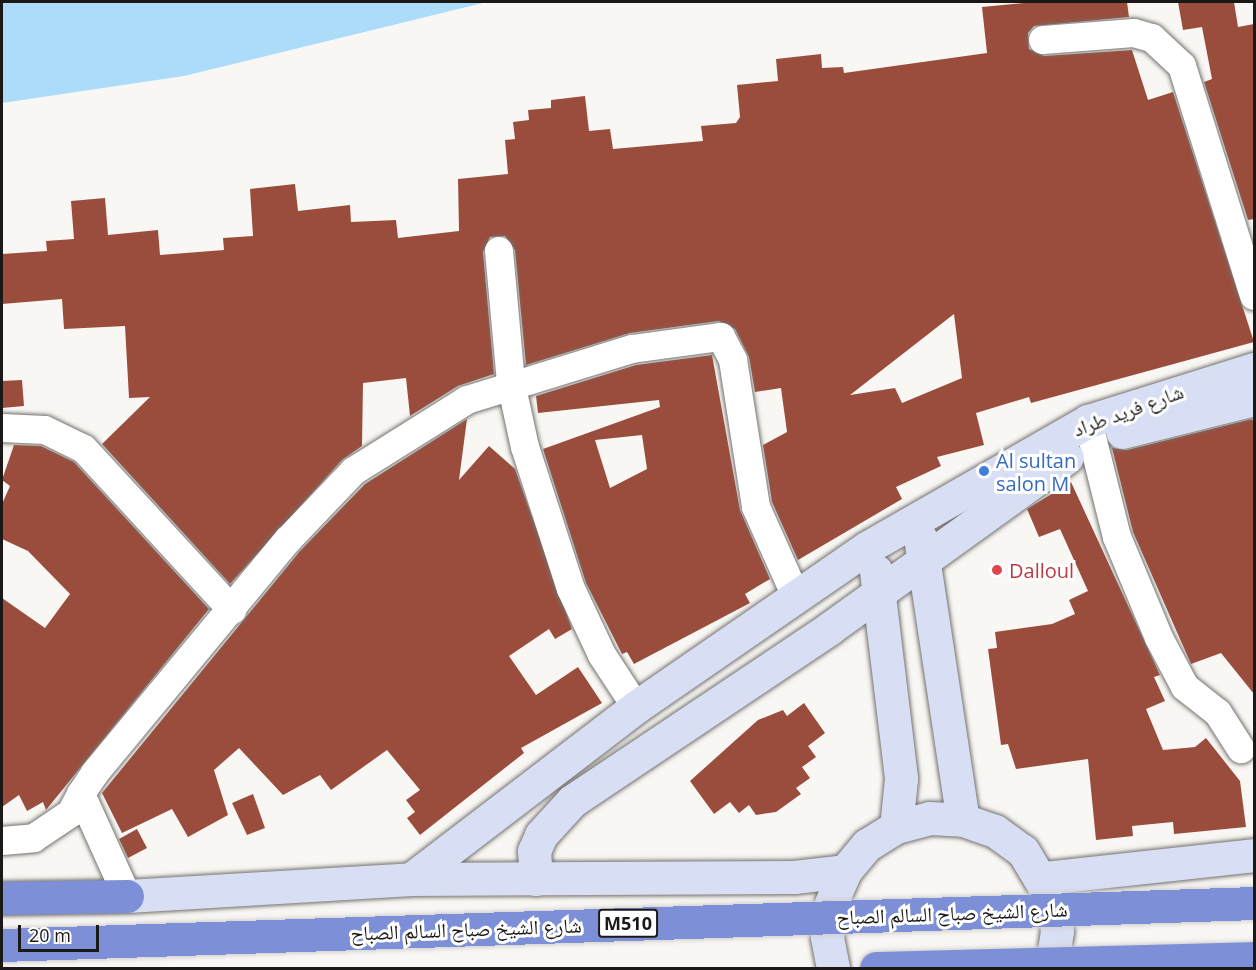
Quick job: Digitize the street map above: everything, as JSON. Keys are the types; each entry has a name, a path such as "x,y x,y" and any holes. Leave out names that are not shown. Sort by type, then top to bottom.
{"highway":[{"path":"2,898 126,896"},
{"name":"شارع الشيخ صباح السالم الصباح","path":"2,945 1254,903"},
{"path":"876,969 1254,958"}],"street":[{"path":"1043,40 1134,33 1152,38 1182,66 1254,296"},
{"path":"499,252 511,383 525,447 571,589 602,656 636,707"},
{"path":"2,840 34,838 71,813 81,794 288,540 354,471 429,421 511,383 632,349 721,337 733,360 756,507 795,594"},
{"name":"شارع فريد طراد","path":"411,879 636,707 795,594 868,547 1092,431 1254,369"},
{"name":"شارع فريد طراد","path":"536,879 534,851 541,835 572,801 882,588 1092,431 1148,423 1254,399"},
{"path":"2,428 45,430 84,449 232,610"},
{"path":"1092,431 1118,537 1159,638 1185,687 1218,713 1241,749"},
{"path":"917,522 925,556 963,820"},
{"path":"868,547 882,588 901,778 896,827"},
{"path":"81,794 126,896 411,879 794,877 845,871"},
{"path":"833,969 830,914 845,871 867,845 896,827 929,818 963,820 995,831 1023,851 1043,878 1057,931 1051,969"},
{"name":"شارع الشيخ صباح السالم الصباح","path":"1043,878 1254,855"}],"water":[{"path":"2,2 487,2 184,76 2,103"}],"building":[{"path":"1034,2 1127,2 1129,17 1034,26 1028,33 1029,49 1044,56 1132,50 1148,100 1173,92 1254,342 1031,403 1029,397 976,413 984,445 937,457 941,466 896,487 902,499 798,560 772,502 763,445 787,432 781,388 755,392 749,357 735,329 719,321 630,333 526,365 515,250 505,236 490,237 483,252 494,374 458,386 410,416 406,378 363,383 362,446 342,460 230,584 102,444 150,397 129,398 125,326 64,329 62,299 2,304 2,254 47,251 46,241 74,239 71,201 105,198 108,235 158,230 160,255 224,250 223,238 253,236 250,189 295,184 298,211 350,205 351,222 396,220 398,238 459,231 458,179 508,174 505,140 515,139 513,122 529,120 528,110 551,108 551,100 585,96 589,131 610,129 613,149 703,141 701,126 736,123 740,117 737,85 778,81 776,59 821,54 822,68 843,67 844,73 987,53 982,7","holes":["954,314 962,378 902,403 895,388 850,395"]},
{"path":"1178,2 1234,2 1238,27 1254,24 1254,219 1248,220 1204,82 1212,79 1202,27 1183,30"},
{"path":"712,355 740,510 770,579 745,594 750,603 634,664 627,652 622,654 586,583 543,449 660,407 659,400 538,413 536,396 636,365","holes":["642,435 647,469 610,488 595,440"]},
{"path":"22,380 24,406 2,408 2,381"},
{"path":"467,419 459,480 489,446 515,469 572,629 555,639 549,629 509,656 536,695 578,667 602,703 521,748 524,753 420,835 407,818 415,812 406,800 420,790 387,750 331,790 320,775 283,795 239,748 214,770 228,815 188,837 172,809 122,833 102,793 300,551 365,484"},
{"path":"1252,419 1254,423 1254,694 1221,653 1191,664 1133,532 1112,448 1127,450"},
{"path":"14,445 41,446 74,462 209,609 46,810 43,802 27,811 19,795 2,807 2,598 45,628 70,594 28,551 2,539 2,504 10,486 2,480"},
{"path":"1071,482 1160,675 1154,677 1165,701 1146,709 1163,750 1195,747 1206,738 1240,781 1246,827 1174,834 1173,822 1132,826 1133,836 1096,840 1088,759 1016,769 1008,744 1001,745 988,649 997,648 995,632 1052,624 1075,614 1069,600 1088,591 1060,529 1039,537 1027,509"},
{"path":"804,703 825,733 808,746 816,757 802,767 810,778 796,788 801,794 776,812 756,815 749,805 739,813 730,802 714,814 690,781 758,720 783,710 787,716"},
{"path":"253,794 265,828 247,835 232,803"},
{"path":"137,829 147,848 128,858 119,839"}],"place":[{"name":"Al sultan salon M","path":"984,471"},
{"name":"Dalloul","path":"997,570"}]}
